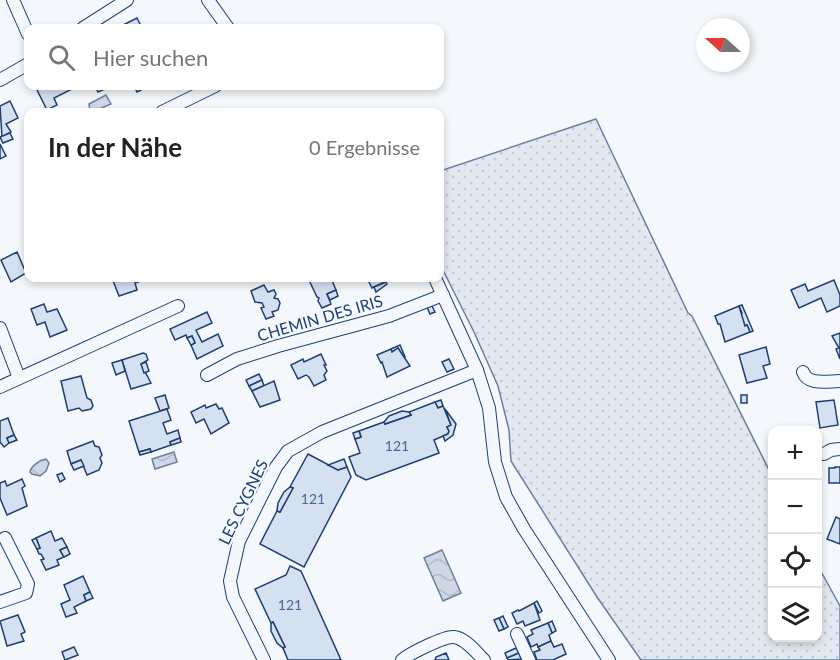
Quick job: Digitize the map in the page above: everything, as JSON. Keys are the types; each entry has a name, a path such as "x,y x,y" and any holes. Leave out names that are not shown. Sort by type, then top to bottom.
{"street":[{"path":"13,0 24,25"},
{"path":"89,24 127,0"},
{"path":"208,0 225,24"},
{"path":"0,80 24,66"},
{"path":"170,108 207,90"},
{"path":"437,282 477,370 489,408 495,462 506,497 524,529 609,660"},
{"name":"CHEMIN DES IRIS","path":"207,375 237,359 389,316 443,295"},
{"path":"0,387 178,306"},
{"path":"0,328 19,378"},
{"name":"LES CYGNES","path":"264,660 233,597 231,581 239,542 276,467 288,451 322,432 477,370"},
{"path":"803,372 810,381 840,381"},
{"path":"824,454 831,450 840,450"},
{"path":"0,602 26,593 28,584 5,538"},
{"path":"517,634 529,660"},
{"path":"404,659 454,637 465,643 484,660"}],"shaded area":[{"path":"596,119 688,313 692,316 768,468 768,642 822,642 822,573 840,606 840,660 641,660 597,597 511,461 509,430 498,386 444,272 444,170"}],"water":[{"path":"106,95 111,104 102,108 90,108 89,104"},
{"path":"174,452 177,462 155,469 152,459"},
{"path":"46,459 49,463 46,471 40,476 30,472 36,464"},
{"path":"442,550 461,593 443,601 424,558"}],"building":[{"path":"137,18 140,24 125,24"},
{"path":"37,90 70,90 54,98 57,105 46,108"},
{"path":"10,101 18,118 6,124 11,132 2,137 0,106"},
{"path":"10,133 13,139 3,143 0,137"},
{"path":"0,144 6,156 0,159"},
{"path":"17,252 24,274 11,282 1,260"},
{"path":"834,280 840,295 840,306 827,312 821,298 799,308 791,290 805,284 808,291"},
{"path":"114,282 138,282 135,283 137,290 119,296"},
{"path":"310,282 333,282 336,290 327,294 331,304 322,308"},
{"path":"369,282 385,282 372,288"},
{"path":"386,282 387,284 376,292 374,287"},
{"path":"264,285 268,292 274,290 276,294 274,298 280,303 278,310 272,312 274,316 266,319 261,308 264,307 262,303 255,302 251,291"},
{"path":"336,290 338,296 330,300 327,294"},
{"path":"44,304 47,312 57,309 67,330 50,337 45,322 37,325 31,309"},
{"path":"742,305 753,331 750,332 747,325 745,326 740,314 742,313 739,306"},
{"path":"432,306 435,312 430,314 427,307"},
{"path":"739,306 745,326 747,325 750,332 725,342 715,316"},
{"path":"207,312 212,323 196,330 202,342 218,334 223,346 197,359 191,345 195,343 192,336 187,338 186,335 175,340 170,329"},
{"path":"840,333 840,359 836,349 839,348 832,336"},
{"path":"192,336 195,343 191,345 187,338"},
{"path":"400,345 405,357 403,358 398,348 392,352 391,349"},
{"path":"766,347 770,364 763,366 767,378 747,383 739,355"},
{"path":"398,348 410,366 387,377 377,355 391,349 392,352"},
{"path":"146,354 148,360 141,364 151,383 131,389 122,360"},
{"path":"321,354 326,365 324,365 327,371 324,375 326,380 314,386 306,375 298,379 291,365"},
{"path":"449,359 454,369 447,372 442,362"},
{"path":"122,360 125,371 116,375 112,363"},
{"path":"146,362 149,371 144,373 141,364"},
{"path":"259,374 262,380 249,386 246,380"},
{"path":"81,376 87,398 91,400 93,406 91,409 82,411 79,408 68,411 61,381"},
{"path":"262,380 264,386 252,391 249,386"},
{"path":"274,381 280,400 260,407 252,391"},
{"path":"165,395 169,408 160,411 155,398"},
{"path":"741,395 747,395 747,403 741,403"},
{"path":"441,400 443,406 438,408 435,402"},
{"path":"834,400 838,425 820,426 816,402"},
{"path":"435,402 438,408 443,406 451,425 447,427 448,434 434,440 439,453 366,480 356,475 349,457 360,453 355,439 361,437 359,431 411,415 409,412"},
{"path":"216,404 219,409 222,408 229,423 211,434 204,419 196,423 191,412 205,405 206,408"},
{"path":"167,409 171,420 163,423 167,434 178,430 180,438 170,442 171,445 151,452 150,449 139,452 129,421"},
{"path":"445,409 456,424 453,435 445,441 443,436 448,434 447,427 451,425"},
{"path":"402,411 409,412 411,415 385,424 389,416"},
{"path":"8,418 14,435 7,438 9,443 4,447 0,442 0,421"},
{"path":"359,431 361,437 355,439 353,433"},
{"path":"14,435 17,440 9,443 7,438"},
{"path":"180,438 181,442 171,445 170,442"},
{"path":"93,441 95,446 99,447 102,463 99,470 87,475 81,460 71,464 67,451"},
{"path":"150,449 151,452 140,455 139,452"},
{"path":"308,454 338,470 347,467 351,477 304,567 260,544 277,511 280,512 293,488 290,487"},
{"path":"344,459 347,467 338,470 328,465"},
{"path":"81,460 84,466 74,470 71,464"},
{"path":"840,467 840,483 829,483 829,468"},
{"path":"62,473 65,479 60,482 57,475"},
{"path":"22,479 27,506 7,515 0,498 0,483 5,481 7,486"},
{"path":"290,487 293,488 280,512 277,511 278,503"},
{"path":"836,517 840,519 840,544 827,539"},
{"path":"51,531 55,541 62,538 67,547 60,550 64,557 57,560 59,565 46,570 41,560 44,559 37,549 40,548 36,538"},
{"path":"36,538 40,548 37,549 32,540"},
{"path":"67,547 70,554 64,557 60,550"},
{"path":"290,566 301,571 341,660 288,660 283,648 285,647 255,589 286,575"},
{"path":"83,576 90,592 84,595 86,601 74,607 77,613 66,617 61,604 70,600 64,585"},
{"path":"90,592 93,598 86,601 84,595"},
{"path":"537,601 542,611 539,613 534,603"},
{"path":"534,603 540,620 525,626 523,621 517,624 512,613"},
{"path":"18,615 25,632 21,634 24,641 7,646 0,621"},
{"path":"503,616 508,627 504,629 499,618"},
{"path":"499,618 504,629 499,631 494,620"},
{"path":"552,621 556,631 552,633 548,623"},
{"path":"273,622 285,647 283,648 277,643 271,631"},
{"path":"548,623 552,633 549,635 551,641 538,647 537,644 531,647 527,637 533,634 531,630"},
{"path":"551,641 554,647 562,644 566,654 553,660 537,660 534,652 540,650 538,647"},
{"path":"74,647 78,655 65,660 62,652"},
{"path":"516,648 519,653 507,658 505,653"},
{"path":"446,653 449,660 435,660 436,657"},
{"path":"519,653 521,659 508,660 507,658"}]}
